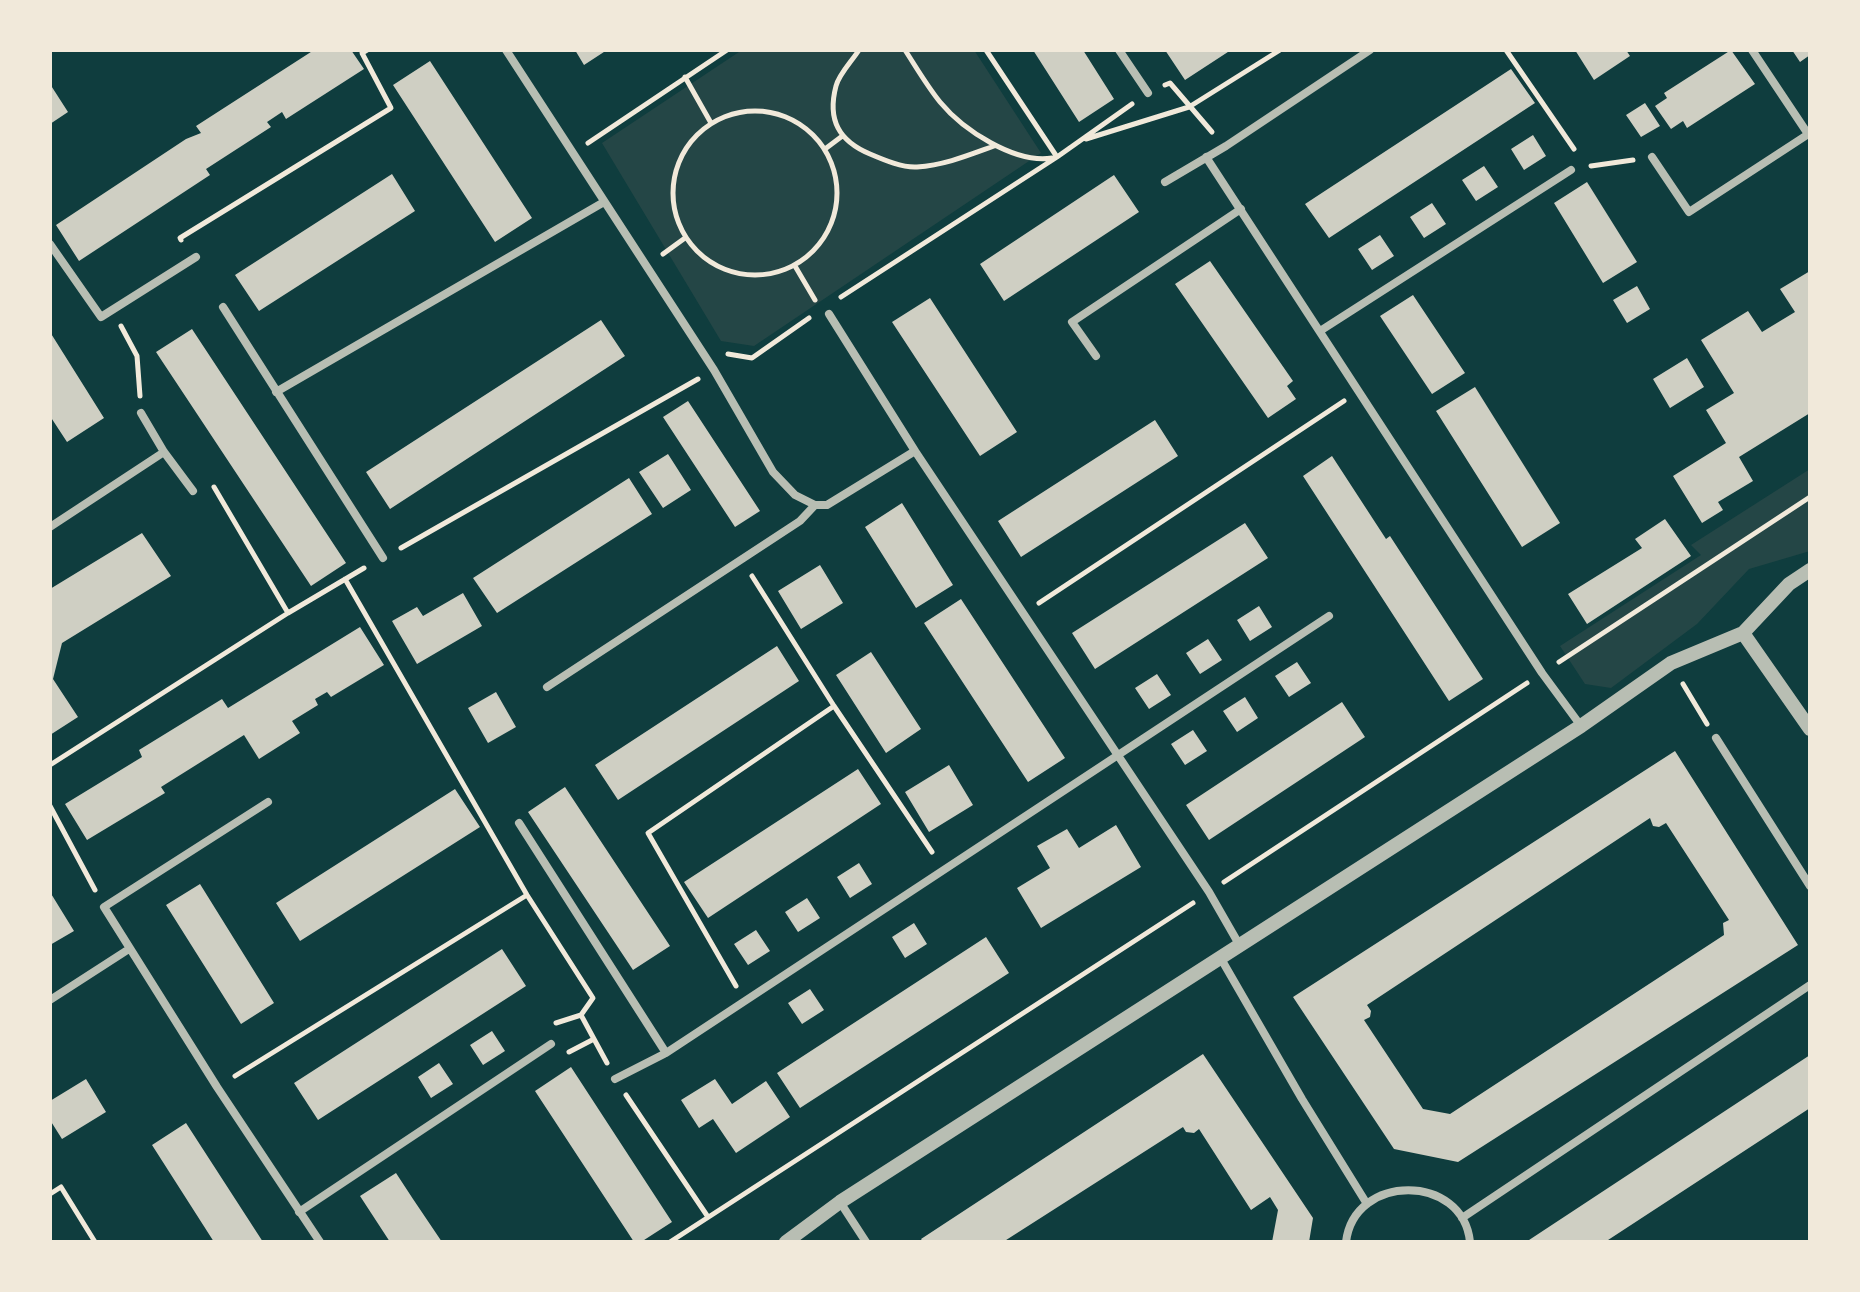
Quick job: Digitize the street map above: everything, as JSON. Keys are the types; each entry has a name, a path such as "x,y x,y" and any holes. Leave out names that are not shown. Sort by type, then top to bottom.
{"street":[{"path":"506,50 714,370 773,472 795,495 815,505 827,505 915,451"},
{"path":"1119,50 1148,93"},
{"path":"1165,182 1226,146 1370,50"},
{"path":"1652,157 1689,212 1809,133 1752,50"},
{"path":"1206,157 1542,673 1581,726"},
{"path":"1320,331 1571,170"},
{"path":"276,392 604,202"},
{"path":"1096,356 1072,322 1241,209"},
{"path":"50,244 101,317 196,257"},
{"path":"223,307 383,558"},
{"path":"827,311 915,451 1209,892 1240,946"},
{"path":"141,413 164,452 193,491"},
{"path":"50,527 164,452"},
{"path":"547,687 800,521 815,505"},
{"path":"786,1242 840,1202 1581,726 1671,663 1743,633 1789,584 1810,570"},
{"path":"615,1079 666,1053 1329,616"},
{"path":"1743,633 1810,729"},
{"path":"1716,738 1810,886"},
{"path":"268,802 104,907 217,1087 320,1242"},
{"path":"519,823 666,1053"},
{"path":"50,1000 129,949"},
{"path":"1220,957 1367,1204"},
{"path":"1462,1218 1810,985"},
{"path":"299,1212 551,1044"},
{"path":"1346,1242 1355,1218 1367,1204 1385,1192 1406,1188 1428,1192 1447,1201 1462,1218 1470,1242"},
{"path":"840,1202 866,1242"}],"path":[{"path":"180,238 391,108 362,53 367,50"},
{"path":"574,153 727,50"},
{"path":"859,50 836,84 833,112 841,137 857,149 880,159 914,167 950,162 994,146"},
{"path":"905,50 941,103 994,146 1036,161 1057,157"},
{"path":"986,50 1057,157"},
{"path":"1081,140 1189,107 1280,50"},
{"path":"1506,50 1586,166"},
{"path":"685,77 711,123"},
{"path":"699,349 752,358 827,311 1148,93 1170,83 1226,146"},
{"path":"746,111 774,113 797,122 825,149 834,168 837,202 829,230 816,249 795,266 763,276 727,271 701,256 685,238 674,212 673,178 682,154 711,123 746,111"},
{"path":"825,149 841,137"},
{"path":"1571,170 1652,157"},
{"path":"795,266 817,304 827,311"},
{"path":"113,310 137,356 141,413"},
{"path":"50,765 345,579 714,370"},
{"path":"1024,612 1359,392"},
{"path":"193,491 215,487 288,613"},
{"path":"670,1242 1810,497"},
{"path":"741,558 834,706 944,871"},
{"path":"345,579 527,895 593,998 581,1015 615,1079 708,1217"},
{"path":"1671,663 1716,738"},
{"path":"745,1000 648,833 834,706"},
{"path":"50,806 104,907"},
{"path":"217,1087 527,895"},
{"path":"50,1194 61,1187 95,1242"}],"shaded area":[{"path":"742,50 974,50 1041,153 754,346 721,341 602,143"},
{"path":"1810,469 1810,551 1749,569 1697,624 1611,688 1585,684 1560,646 1701,555 1691,545"}],"building":[{"path":"314,50 351,50 364,69 286,119 282,112 267,122 271,127 206,169 210,175 79,261 56,225 186,139 201,133 196,126"},
{"path":"575,50 607,50 584,65"},
{"path":"1033,50 1083,50 1114,99 1079,122"},
{"path":"1165,50 1231,50 1185,80"},
{"path":"1575,50 1626,50 1630,56 1594,80"},
{"path":"1731,50 1755,84 1687,128 1683,121 1671,129 1655,106 1667,98 1664,93"},
{"path":"1792,50 1810,50 1810,55 1800,62"},
{"path":"430,61 532,218 495,242 393,85"},
{"path":"1511,69 1535,103 1329,238 1305,204"},
{"path":"50,84 68,112 50,124"},
{"path":"1645,103 1660,126 1641,137 1626,115"},
{"path":"1533,135 1546,156 1524,170 1511,149"},
{"path":"1484,166 1498,187 1476,201 1462,180"},
{"path":"392,174 415,211 259,311 235,275"},
{"path":"1114,175 1139,212 1004,301 980,264"},
{"path":"1587,182 1637,262 1603,283 1554,203"},
{"path":"1432,203 1446,224 1424,238 1410,217"},
{"path":"1380,235 1394,256 1372,270 1358,249"},
{"path":"1210,261 1293,381 1287,386 1296,399 1268,418 1175,284"},
{"path":"1810,271 1810,413 1739,457 1753,481 1718,502 1723,510 1702,523 1673,476 1726,443 1706,410 1734,393 1701,340 1748,311 1762,332 1795,312 1780,289"},
{"path":"1637,286 1650,309 1627,323 1613,300"},
{"path":"1413,295 1465,373 1432,394 1380,316"},
{"path":"930,298 1017,432 980,456 892,322"},
{"path":"601,320 625,356 390,509 366,472"},
{"path":"192,329 346,563 311,586 156,352"},
{"path":"50,332 104,418 67,442 50,416"},
{"path":"1687,358 1704,387 1670,408 1653,379"},
{"path":"1475,387 1560,523 1522,547 1436,411"},
{"path":"688,401 760,511 735,527 663,417"},
{"path":"1155,420 1178,456 1021,557 998,521"},
{"path":"668,454 691,490 663,508 639,472"},
{"path":"1332,456 1386,539 1390,536 1483,679 1449,701 1303,476"},
{"path":"629,478 652,514 497,613 473,578"},
{"path":"902,503 953,585 916,608 865,527"},
{"path":"1665,519 1691,556 1587,624 1568,594 1642,548 1635,539"},
{"path":"1245,523 1268,558 1095,669 1072,633"},
{"path":"142,533 171,576 62,643 53,679 78,717 50,735 50,589"},
{"path":"820,565 843,603 801,629 778,591"},
{"path":"463,593 482,626 417,664 392,621 417,607 423,616"},
{"path":"961,599 1065,758 1028,782 924,623"},
{"path":"1259,606 1272,627 1250,641 1237,620"},
{"path":"360,627 384,665 331,697 327,692 315,699 318,705 292,721 300,733 259,759 244,735 161,787 165,793 87,840 65,804 142,757 139,750 222,699 228,708"},
{"path":"1208,639 1222,660 1200,674 1186,653"},
{"path":"777,646 799,681 618,800 595,765"},
{"path":"871,652 921,729 886,753 836,675"},
{"path":"1297,662 1311,683 1289,697 1275,676"},
{"path":"1157,674 1171,695 1149,709 1135,688"},
{"path":"496,692 516,727 488,743 468,708"},
{"path":"1245,697 1258,718 1237,732 1223,711"},
{"path":"1342,702 1365,737 1209,840 1186,805"},
{"path":"1193,730 1207,751 1185,765 1171,744"},
{"path":"1675,751 1798,945 1458,1162 1394,1149 1293,997","holes":["1650,818 1653,826 1666,823 1729,920 1723,923 1724,935 1450,1114 1423,1109 1364,1020 1370,1017 1371,1011 1367,1005"]},
{"path":"949,765 973,805 929,832 905,792"},
{"path":"858,769 881,804 708,918 684,882"},
{"path":"565,787 670,946 633,970 528,812"},
{"path":"455,789 480,827 300,941 276,903"},
{"path":"1116,825 1141,867 1041,928 1017,888 1050,868 1037,846 1067,829 1079,848"},
{"path":"859,863 872,884 850,898 837,877"},
{"path":"200,884 274,1003 241,1024 166,905"},
{"path":"50,892 74,931 50,945"},
{"path":"807,898 820,918 798,932 785,912"},
{"path":"914,923 927,944 905,958 892,937"},
{"path":"756,930 770,951 748,965 734,944"},
{"path":"986,937 1009,973 800,1108 777,1073"},
{"path":"502,949 526,986 318,1120 294,1083"},
{"path":"810,989 824,1010 802,1024 788,1003"},
{"path":"492,1031 505,1051 483,1065 470,1045"},
{"path":"1203,1054 1313,1218 1309,1242 1272,1242 1278,1210 1270,1197 1251,1210 1199,1129 1194,1133 1186,1132 1183,1127 1003,1242 923,1242 921,1239"},
{"path":"1810,1055 1810,1108 1605,1242 1526,1242"},
{"path":"439,1063 453,1084 431,1098 418,1077"},
{"path":"571,1067 672,1222 641,1242 634,1242 535,1091"},
{"path":"86,1079 106,1112 62,1139 50,1120 50,1101"},
{"path":"715,1079 732,1104 766,1081 790,1117 736,1153 713,1119 699,1128 681,1100"},
{"path":"186,1123 263,1242 214,1242 152,1145"},
{"path":"396,1173 442,1242 390,1242 360,1196"}]}
